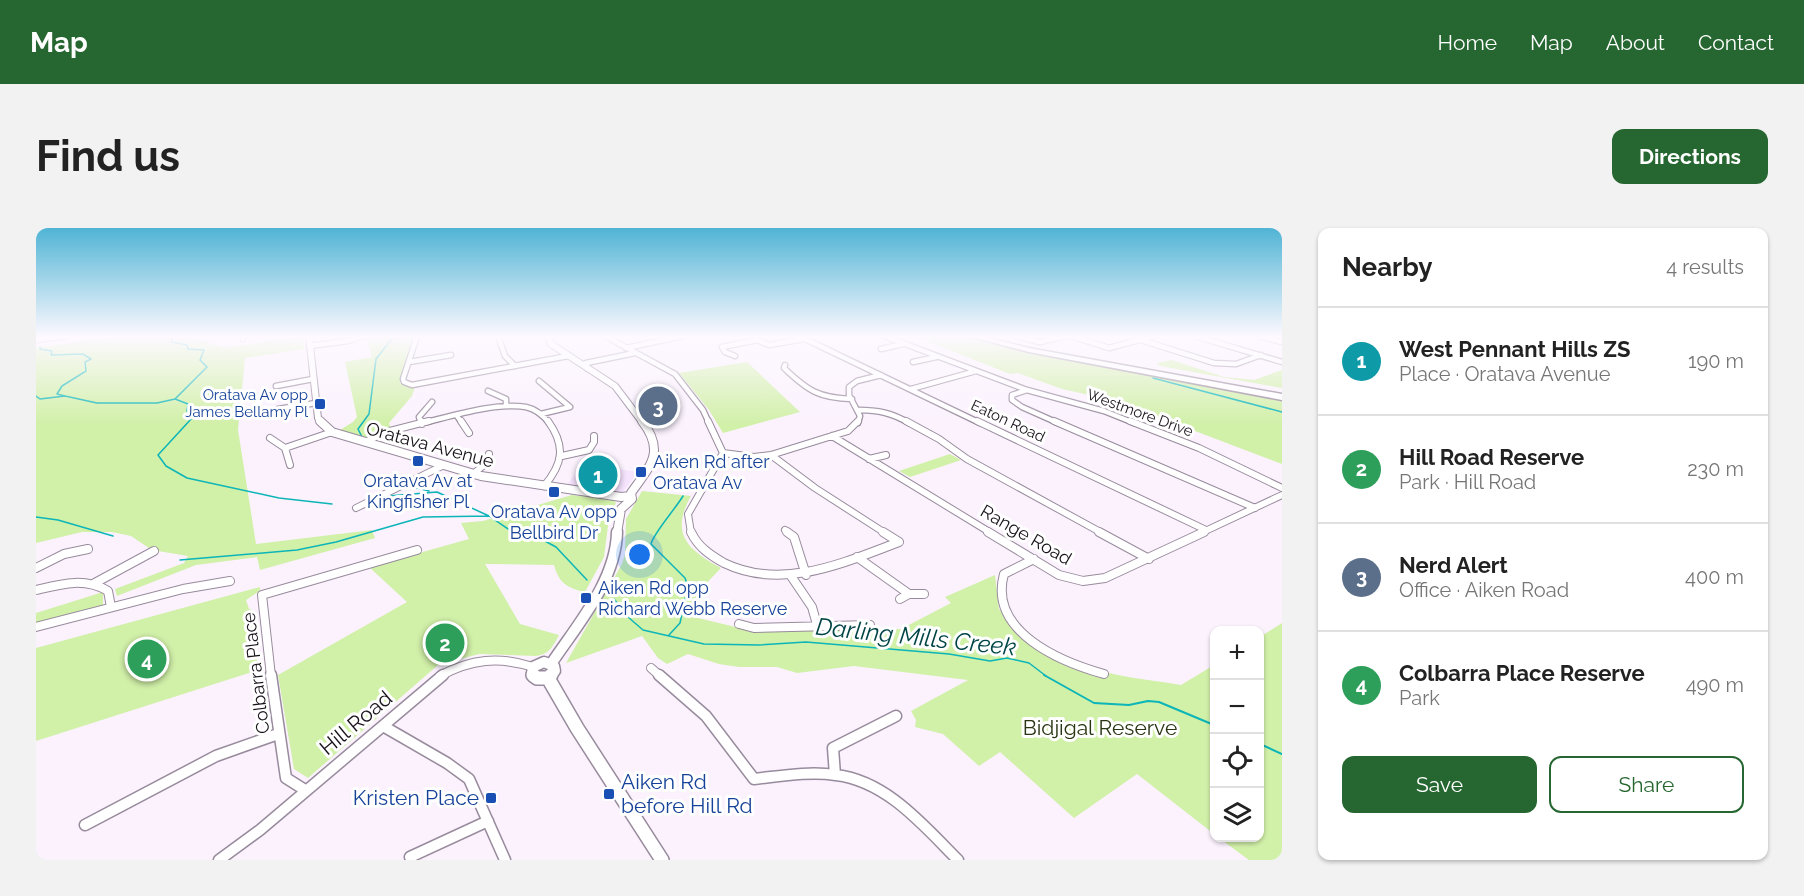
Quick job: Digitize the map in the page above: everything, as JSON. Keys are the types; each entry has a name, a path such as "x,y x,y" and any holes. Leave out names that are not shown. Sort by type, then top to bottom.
{"highway":[{"path":"1126,365 1282,394"}],"street":[{"path":"311,365 319,421 332,432"},
{"path":"408,365 404,382 412,385 515,366"},
{"path":"659,365 681,380 703,410 723,453"},
{"path":"785,365 784,368 812,394 825,398 852,399"},
{"name":"Eaton Road","path":"861,365 1206,530"},
{"name":"Westmore Drive","path":"960,365 1027,390 1104,411 1199,448 1282,488"},
{"path":"551,663 584,614 612,562 617,545 619,515 627,498 656,455 655,442 619,389 587,366"},
{"path":"911,389 976,371"},
{"path":"723,453 754,457 771,455 848,431 857,424 860,416 849,387 857,381 881,375"},
{"path":"276,386 313,379"},
{"path":"539,381 570,407 541,414"},
{"path":"1027,390 1012,395 1012,400 1022,407 1145,462 1255,508"},
{"path":"488,391 506,399 506,406"},
{"path":"422,424 419,417 432,402"},
{"path":"278,409 316,403"},
{"path":"365,442 384,433 457,416 506,406 527,407 541,414 555,431 562,456 560,466 544,486"},
{"path":"859,410 878,410 893,414 939,439 967,459 1149,559"},
{"path":"457,416 469,434"},
{"path":"285,448 332,432"},
{"name":"Oratava Avenue","path":"332,432 472,474 627,498"},
{"path":"562,456 586,452 593,448 594,436"},
{"name":"Range Road","path":"832,436 1059,575 1083,581 1105,578 1149,559 1282,495"},
{"path":"270,438 285,448 290,465"},
{"path":"723,453 688,514 689,532 707,553 721,562 758,574 806,575 899,542 815,488 771,455"},
{"path":"472,474 489,461 489,454"},
{"path":"869,459 886,455"},
{"path":"356,508 374,497 423,478 442,466"},
{"path":"785,530 794,537 806,575"},
{"path":"36,568 64,554 88,549"},
{"name":"Colbarra Place","path":"305,790 286,778 278,734 262,595 417,550"},
{"path":"93,584 154,551"},
{"path":"858,557 909,594"},
{"path":"1034,559 1005,572 1002,599 1009,620 1026,636 1058,658 1081,669 1104,674"},
{"path":"791,576 818,615 818,628"},
{"path":"36,590 78,581 93,584 108,591 111,607"},
{"path":"36,627 183,589 230,581"},
{"path":"900,599 909,594 924,594"},
{"path":"740,624 754,628 870,625"},
{"name":"Hill Road","path":"219,860 260,830 437,678 459,666 494,658 511,659 533,667"},
{"path":"540,663 551,663 555,672 548,678 541,679 534,676 533,667 540,663"},
{"path":"651,668 706,716 754,778 797,774 835,775 872,786 905,808 958,860"},
{"path":"548,678 577,728 662,860"},
{"path":"835,775 833,748 896,716"},
{"path":"383,726 447,763 469,780 504,860"},
{"path":"86,825 216,756 278,734"},
{"path":"410,856 488,821"}],"shaded area":[{"path":"583,464 638,472 622,493 567,485"}],"green space":[{"path":"36,365 244,365 238,430 256,544 372,530 375,538 260,570 257,557 196,565 117,596 115,589 184,563 188,556 152,550 131,536 112,532 82,532 36,543"},
{"path":"346,365 405,365 400,383 415,387 412,396 389,423 391,429 363,439 340,430 357,417"},
{"path":"725,365 751,365 800,412 723,433 709,410 679,373"},
{"path":"989,365 1102,365 1282,400 1282,464 1116,401 1062,389 1018,373 1010,374"},
{"path":"1189,365 1224,377 1254,380 1282,370 1282,388 1160,366"},
{"path":"950,454 961,460 910,477 899,471"},
{"name":"Bidjigal Reserve","path":"642,491 691,496 682,520 685,539 699,554 721,568 699,591 691,612 694,617 752,631 901,629 951,603 945,597 995,575 999,609 1045,645 1070,659 1118,675 1181,685 1210,667 1210,831 1137,774 1074,818 1000,752 979,766 943,734 915,727 916,720 911,711 968,680 854,666 797,673 777,667 739,667 719,664 688,654 667,664 658,658 642,636 566,663 622,564 625,554 626,519"},
{"path":"572,495 613,500 616,503 609,518 604,557 585,592 565,584 558,576 554,565 485,564 520,624 559,635 551,649 536,656 479,654 438,665 308,778 294,769 278,675 407,602 369,567 469,539 461,523 483,521"},
{"path":"260,587 260,591 246,600 249,609 253,610 258,670 36,741 36,648"},
{"path":"103,592 103,608 36,626 36,613"},
{"path":"1282,623 1282,860 1249,860 1224,842 1264,842 1264,634"}],"waterway":[{"path":"65,396 57,394 62,386 86,371 85,365"},
{"path":"175,399 207,367 205,365"},
{"path":"362,437 358,429 369,414 375,365"},
{"path":"1153,378 1282,412"},
{"path":"36,396 40,399 65,396"},
{"path":"65,396 97,403 157,403 175,399"},
{"name":"Darling Mills Creek","path":"175,399 188,404 187,411 192,418 158,455 166,466 187,478 279,498 332,504"},
{"path":"413,487 429,491"},
{"name":"Darling Mills Creek","path":"388,496 437,492 489,516"},
{"path":"669,635 680,623 688,586 685,578 651,544 683,496"},
{"path":"180,560 297,550 336,542 423,517 489,516"},
{"name":"Darling Mills Creek","path":"489,516 514,533 543,540 556,547 587,580"},
{"path":"36,517 58,520 113,536"},
{"name":"Darling Mills Creek","path":"614,599 628,617 643,630 704,644 759,645 806,642 949,654 990,661 1007,658 1029,663 1046,676"},
{"name":"Darling Mills Creek","path":"1044,675 1094,703 1129,705 1148,701 1159,702 1210,723"},
{"name":"Darling Mills Creek","path":"1264,746 1282,754"}],"place":[{"name":"Oratava Av opp James Bellamy Pl","path":"320,404"},
{"name":"Nerd Alert","path":"658,406"},
{"name":"Oratava Av at Kingfisher Pl","path":"418,461"},
{"name":"Aiken Rd after Oratava Av","path":"641,472"},
{"name":"West Pennant Hills ZS","path":"598,475"},
{"name":"Oratava Av opp Bellbird Dr","path":"554,492"},
{"name":"Aiken Rd opp Richard Webb Reserve","path":"586,598"},
{"name":"Hill Road Reserve","path":"445,643"},
{"name":"Colbarra Place Reserve","path":"147,659"},
{"name":"Aiken Rd before Hill Rd","path":"609,794"},
{"name":"Kristen Place","path":"491,798"}]}
